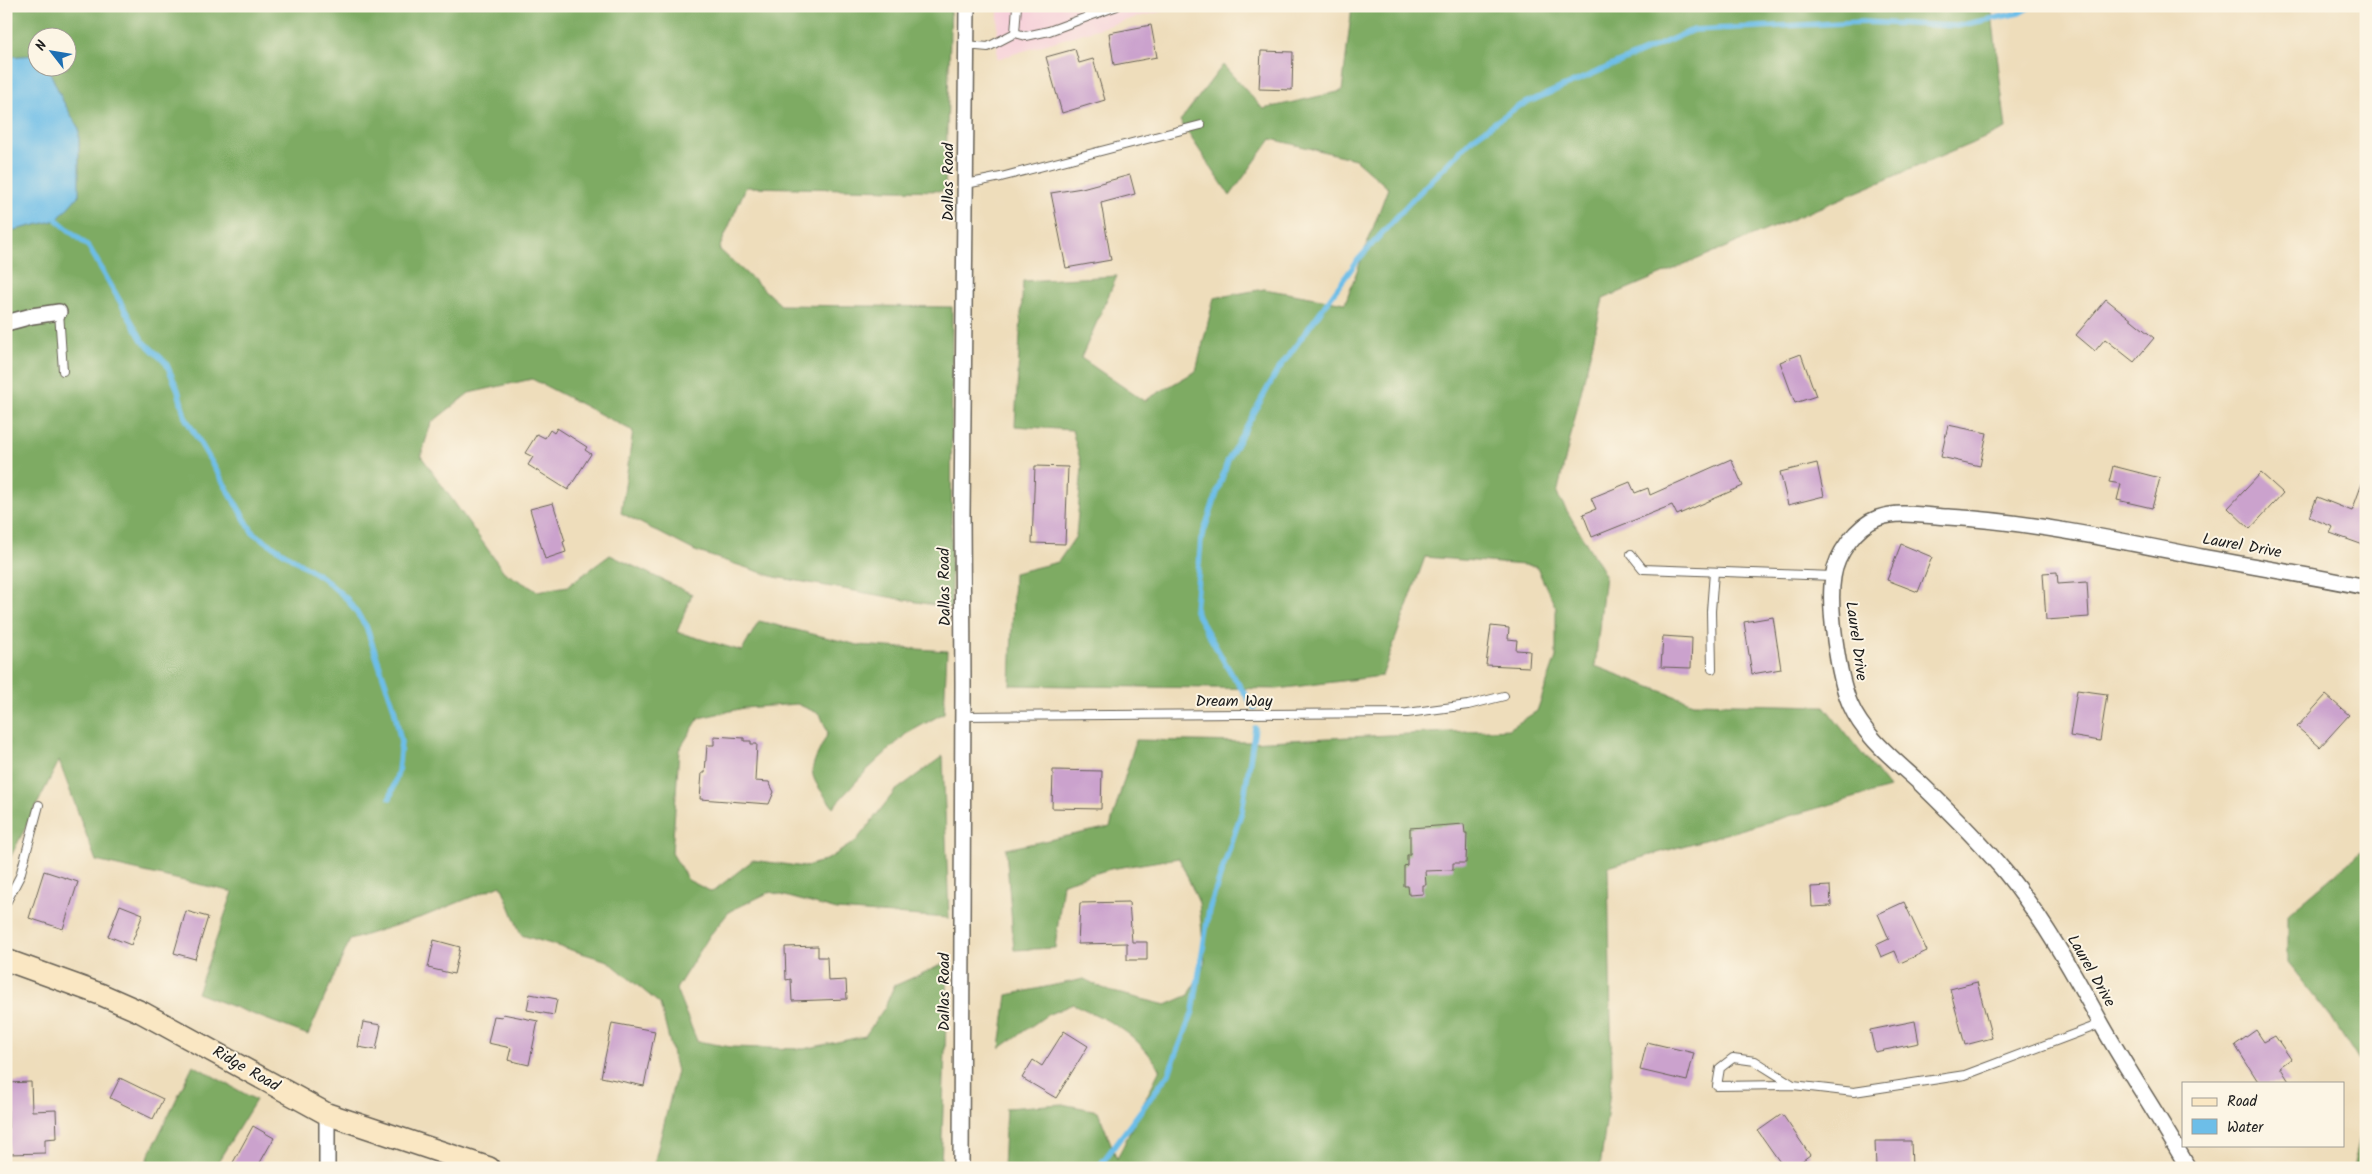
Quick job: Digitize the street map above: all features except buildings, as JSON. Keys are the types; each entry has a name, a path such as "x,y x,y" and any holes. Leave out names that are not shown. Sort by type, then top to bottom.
{"street":[{"name":"Dallas Road","path":"961,1168 962,514 966,6"},
{"path":"6,322 59,312"},
{"name":"Laurel Drive","path":"2188,1168 2101,1024 2059,949 2006,874 1960,822 1876,741 1856,717 1846,696 1837,650 1832,605 1833,576 1840,555 1854,535 1869,522 1880,517 1904,515 1986,520 2056,528 2366,588"},
{"name":"Ridge Road","path":"6,960 100,994 141,1012 327,1114 490,1168"},
{"path":"327,1114 327,1168"}],"lane":[{"path":"1015,33 1017,6"},
{"path":"966,45 988,47 1015,33 1026,36 1049,31 1117,6"},
{"path":"966,184 1001,177 1201,125"},
{"path":"59,312 63,371"},
{"path":"1631,554 1643,570 1833,576"},
{"path":"1712,669 1711,611 1714,572"},
{"name":"Dream Way","path":"962,716 1407,713 1468,705 1504,696"},
{"path":"6,903 20,876 39,805"},
{"path":"1793,1085 1754,1061 1733,1058 1720,1068 1717,1086 1793,1085 1854,1092 1965,1075 2101,1024"}],"shaded area":[{"path":"998,6 1187,6 1137,17 997,59"}],"green space":[{"path":"6,6 678,6 729,8 791,6 839,11 848,6 951,6 945,191 746,187 719,249 781,305 952,307 951,608 775,577 695,551 621,513 633,431 532,379 469,393 431,423 421,456 504,572 537,591 568,586 610,555 692,594 677,632 742,651 759,621 858,645 947,651 944,713 906,734 866,771 833,807 818,786 812,771 816,757 828,733 820,714 797,704 744,708 699,718 679,750 672,853 688,880 712,892 753,860 805,867 828,859 856,841 895,791 943,756 949,918 837,910 770,892 730,911 710,935 676,989 697,1041 731,1047 804,1049 865,1036 885,1007 894,986 948,962 941,1168 665,1168 654,1164 677,1071 660,1004 608,961 521,935 501,885 425,916 350,940 308,1035 197,993 233,892 96,861 59,761 6,866"},
{"path":"1352,6 1991,6 2006,129 1603,299 1557,494 1605,575 1595,666 1693,703 1824,706 1889,788 1608,867 1612,1077 1600,1168 1003,1168 1006,1108 1062,1104 1098,1111 1117,1159 1160,1069 1141,1045 1122,1029 1073,1004 1047,1015 1000,1048 1007,995 1084,979 1109,991 1166,1005 1189,995 1205,962 1199,903 1179,858 1110,869 1063,883 1055,948 1014,950 1006,849 1110,827 1136,740 1249,742 1509,729 1537,711 1556,657 1556,608 1536,566 1425,557 1382,676 1277,689 1010,685 1014,573 1058,562 1076,536 1082,467 1072,430 1015,426 1023,281 1117,276 1081,358 1144,401 1196,371 1214,298 1264,289 1345,303 1388,188 1355,159 1271,139 1230,196 1180,121 1223,65 1263,109 1342,91"},
{"path":"2360,853 2366,853 2366,1072 2331,1017 2288,963 2288,914"},
{"path":"193,1065 256,1100 214,1168 149,1168 147,1159"},
{"path":"2366,1111 2366,1168 2353,1168"}],"water":[{"path":"28,56 28,78 53,78 79,129 79,195 57,220 6,232 6,57"}],"waterway":[{"path":"1254,708 1195,611 1201,540 1228,460 1276,373 1357,261 1411,201 1473,138 1517,107 1693,30 1862,22 1957,26 2019,13 2031,6"},
{"path":"57,220 89,247 142,340 166,363 178,390 185,417 253,533 323,578 347,599 366,626 394,708 401,742 398,772 390,798"},
{"path":"1098,1168 1169,1073 1193,1011 1209,910 1242,811 1255,728"}]}
